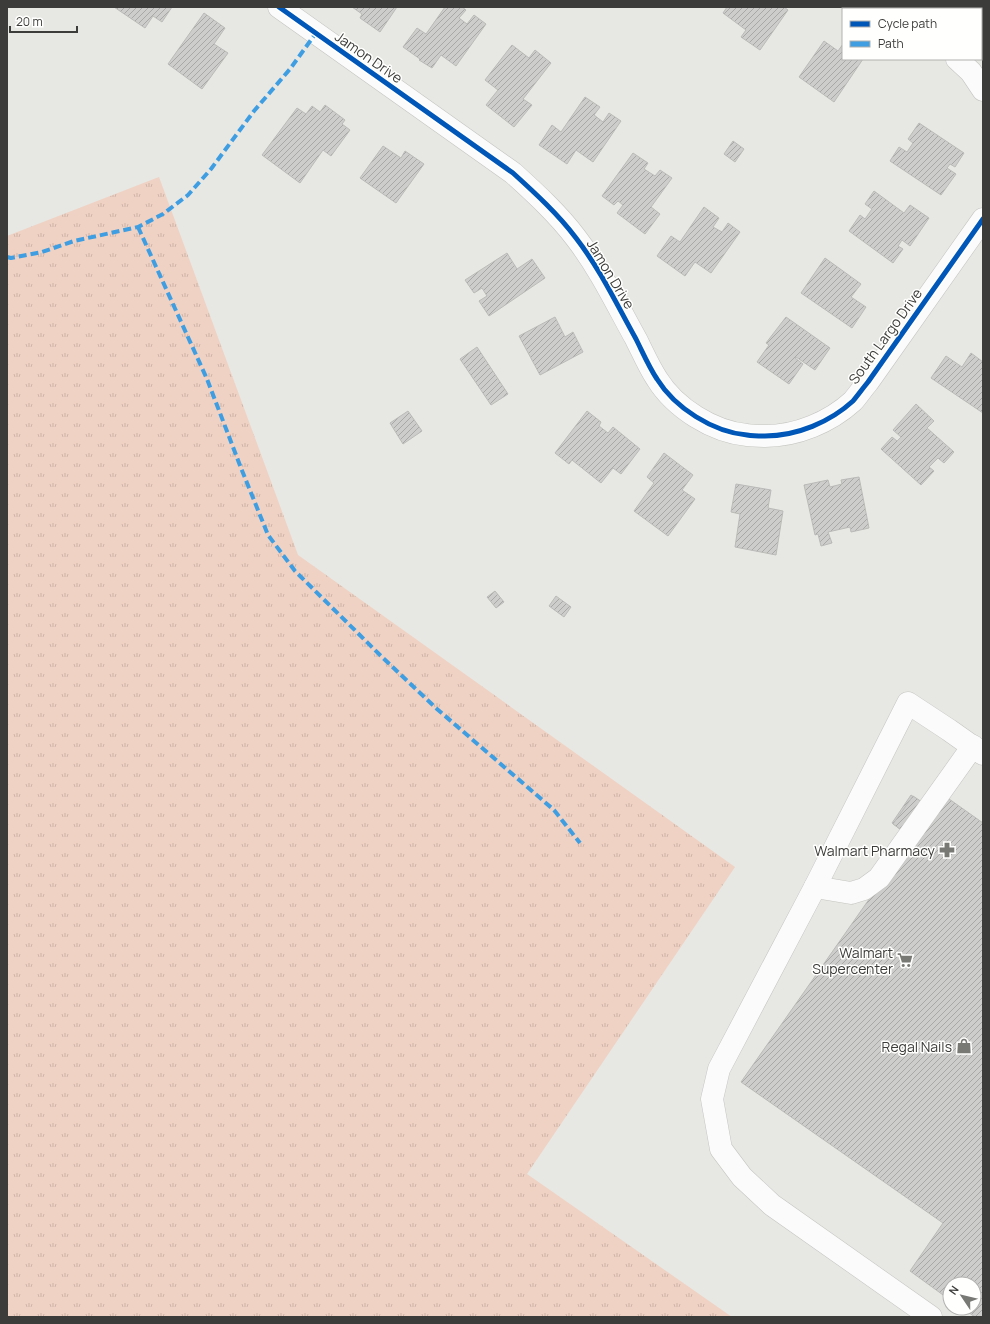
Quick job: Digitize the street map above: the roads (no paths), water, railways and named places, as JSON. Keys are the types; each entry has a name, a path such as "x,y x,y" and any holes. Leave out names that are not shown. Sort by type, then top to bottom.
{"street":[{"name":"Jamon Drive","path":"279,7 512,173 544,201 576,238 602,278 658,380 673,399 694,416 718,428 746,435 782,435"},
{"path":"958,60 971,72 983,90"},
{"name":"South Largo Drive","path":"782,435 807,429 832,417 853,401 983,219"},
{"path":"931,1317 772,1205 742,1177 721,1149 712,1100 719,1069 818,881 908,703 973,747"},
{"path":"818,881 848,884 863,877 920,800 973,747"},
{"path":"818,881 851,893 864,889 879,878 973,747"}],"place":[{"name":"Walmart Pharmacy","path":"947,850"},
{"name":"Walmart Supercenter","path":"905,960"},
{"name":"Regal Nails","path":"964,1046"}]}
